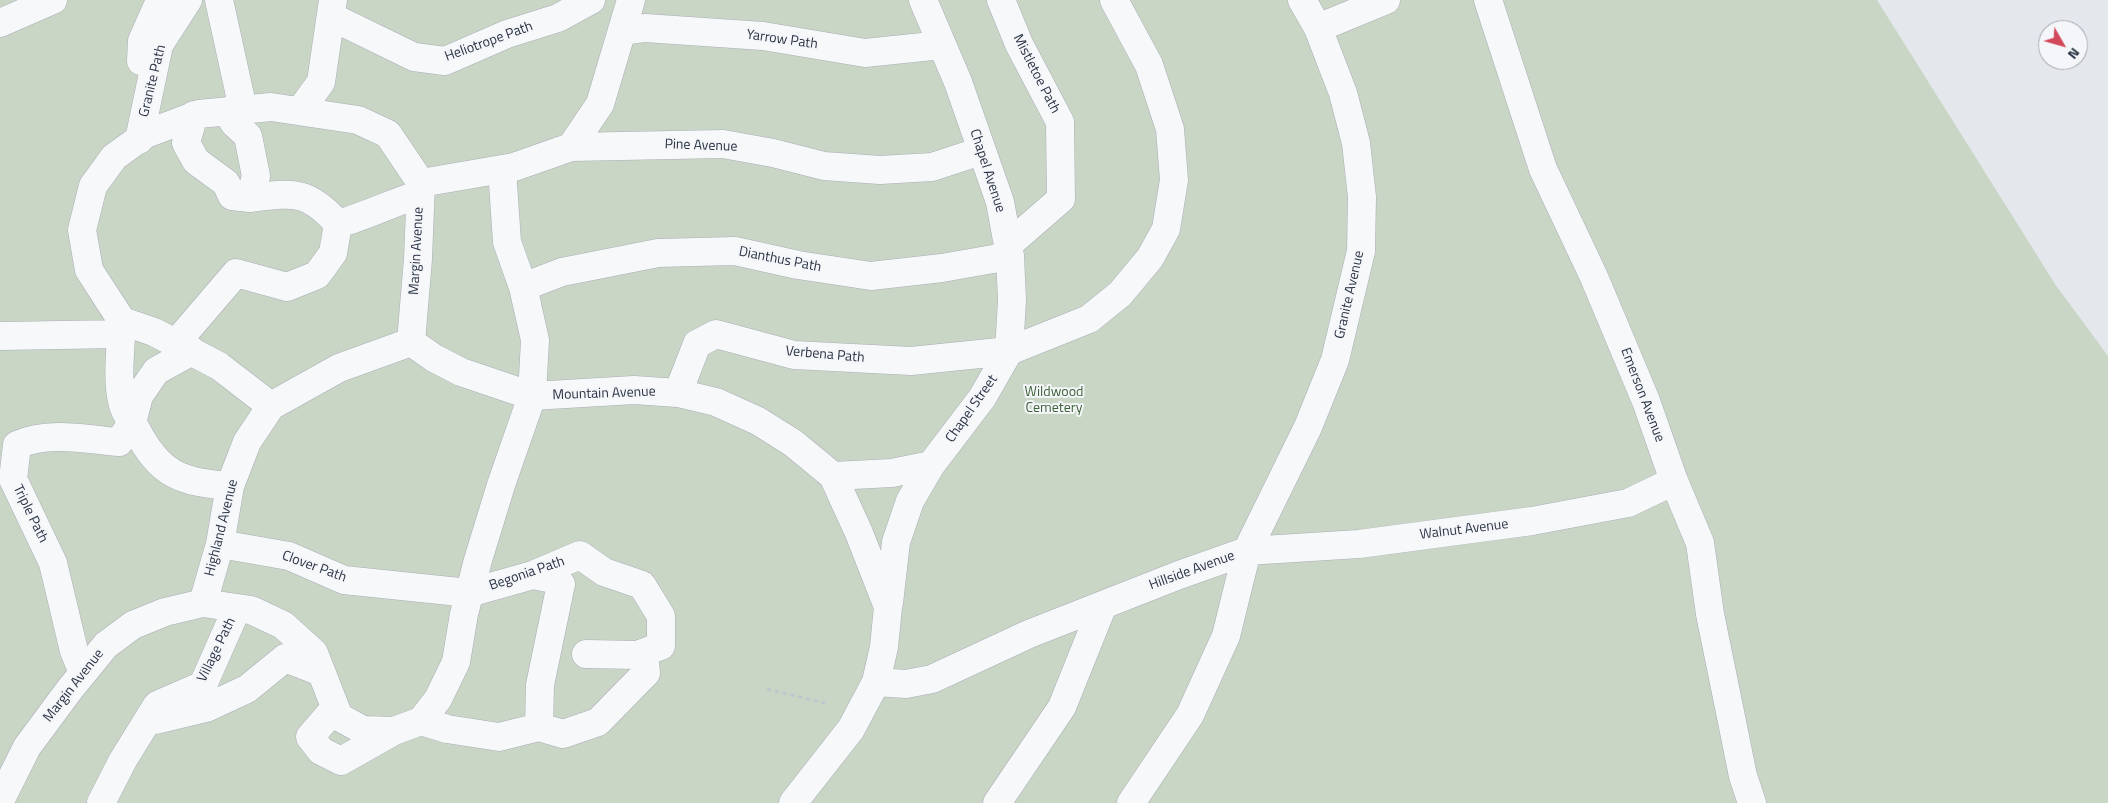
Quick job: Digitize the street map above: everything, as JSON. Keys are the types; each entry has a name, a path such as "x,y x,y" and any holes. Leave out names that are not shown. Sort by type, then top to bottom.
{"street":[{"path":"0,22 53,0"},
{"name":"Granite Path","path":"136,142 142,41 162,0"},
{"name":"Granite Path","path":"136,142 159,45 188,0"},
{"path":"219,0 236,124 248,136 256,176 250,198"},
{"name":"Heliotrope Path","path":"332,9 414,58 445,61 507,34 558,18 591,0"},
{"path":"571,148 600,104 631,0"},
{"name":"Chapel Avenue","path":"923,0 958,82 1000,202 1009,251 1012,300 1010,351"},
{"name":"Mistletoe Path","path":"1001,0 1019,44 1060,122 1061,199 1009,251"},
{"name":"Verbena Path","path":"678,393 697,344 716,334 794,355 912,361 1010,351 1089,320 1126,287 1150,258 1166,229 1174,180 1170,129 1149,65 1114,0"},
{"name":"Granite Avenue","path":"1247,551 1308,427 1335,360 1361,251 1362,197 1356,143 1343,93 1318,28 1302,0"},
{"path":"1318,28 1386,0"},
{"name":"Emerson Avenue","path":"1488,0 1543,169 1594,277 1646,401 1674,481 1700,543 1710,614 1743,776 1752,803"},
{"path":"300,111 322,82 332,9"},
{"name":"Yarrow Path","path":"622,31 645,28 763,36 865,54 942,45"},
{"path":"230,486 197,484 166,469 147,450 123,406 120,373 122,328 89,270 82,230 93,186 114,157 146,134 194,116 271,107 358,120 388,134 420,188"},
{"path":"132,423 139,396 156,372 184,347 236,273 287,287 317,276 333,253 338,224 327,211 308,197 284,194 250,198 232,196 226,183 196,161 186,143 194,116"},
{"name":"Pine Avenue","path":"338,224 361,218 400,200 420,188 514,167 571,148 723,144 773,153 824,166 880,170 932,167 981,151"},
{"path":"502,169 507,242 523,287 535,340 532,396 501,485 469,594 456,662 438,700 421,721 447,729 498,736 538,727 562,734 598,722 646,673 644,653 637,655 586,654"},
{"name":"Margin Avenue","path":"411,342 418,259 420,188"},
{"name":"Dianthus Path","path":"523,287 562,272 658,253 735,251 798,265 871,276 942,268 1009,251"},
{"path":"0,336 122,328 154,332 220,366 271,406"},
{"path":"411,342 434,358 462,372 532,396"},
{"name":"Highland Avenue","path":"204,603 220,544 230,486 247,442 271,406 339,368 411,342"},
{"name":"Chapel Street","path":"931,465 982,398 1010,351"},
{"name":"Mountain Avenue","path":"532,396 634,390 678,393 716,402 758,421 794,443 833,476 859,533 888,607"},
{"name":"Triple Path","path":"83,673 74,651 53,563 13,479 17,446 31,439 69,437 118,442 132,423"},
{"path":"833,476 892,473 931,465"},
{"name":"Mountain Avenue","path":"794,803 851,729 876,682 884,647 896,542 910,501 931,465"},
{"name":"Walnut Avenue","path":"1247,551 1359,544 1532,521 1628,503 1674,481"},
{"name":"Clover Path","path":"220,544 289,556 344,580 469,594"},
{"name":"Hillside Avenue","path":"876,682 906,684 932,678 1029,634 1247,551"},
{"name":"Hillside Avenue","path":"1132,803 1190,715 1226,636 1247,551"},
{"name":"Begonia Path","path":"469,594 533,575 580,555 604,572 642,585 662,616 661,646 644,653"},
{"path":"533,575 553,579 561,584 540,685 538,727"},
{"name":"Margin Avenue","path":"3,800 27,747 106,645 132,625 165,612 204,603 250,610 283,625 314,653 339,718 363,730 394,731"},
{"path":"997,803 1062,707 1102,605"},
{"name":"Village Path","path":"101,803 157,706 203,685 237,608"},
{"name":"Village Path","path":"147,722 206,708 247,689 285,658 321,672"},
{"name":"Margin Avenue","path":"335,708 310,737 321,751 340,761 394,731 421,721"}],"path":[{"path":"767,688 860,712"}],"green space":[{"name":"Wildwood Cemetery","path":"0,0 1877,0 2055,284 2108,356 2108,803 0,803"}]}
